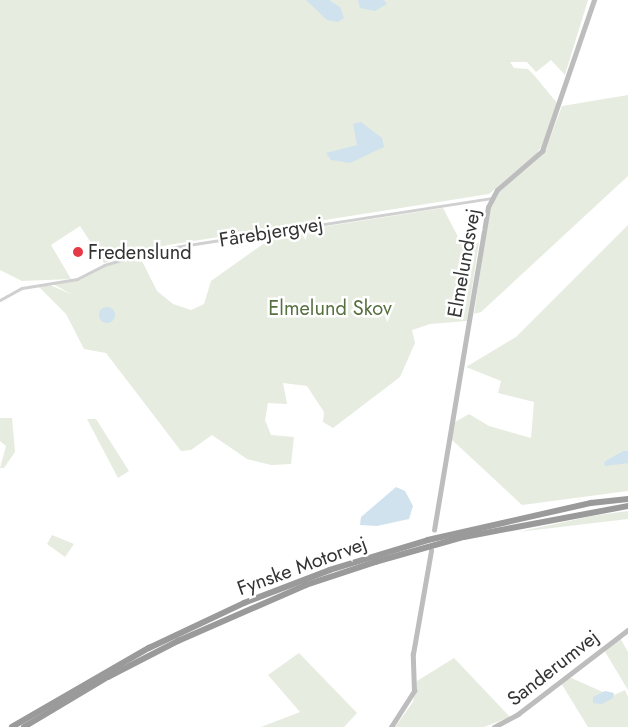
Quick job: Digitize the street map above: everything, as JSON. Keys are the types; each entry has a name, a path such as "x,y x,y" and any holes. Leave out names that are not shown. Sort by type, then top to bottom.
{"highway":[{"name":"Fynske Motorvej","path":"12,727 149,648 244,603 330,570 428,540 591,503 628,499"},
{"name":"Fynske Motorvej","path":"24,727 108,677 178,641 306,585 375,562 464,537 628,506"}],"street":[{"name":"Elmelundsvej","path":"434,530 491,198 542,151 594,0"},
{"name":"Fårebjergvej","path":"0,300 22,288 70,281 104,265 156,250 491,198"},
{"path":"391,727 414,692 413,654 431,551"},
{"name":"Sanderumvej","path":"494,727 518,714 628,630"}],"green space":[{"path":"0,0 588,0 565,75 551,60 536,72 527,62 510,62 514,68 528,69 557,103 542,146 536,154 489,194 168,245 104,263 80,226 51,245 71,279 22,281 0,270"},
{"path":"628,95 628,176 481,312 474,314 489,211 497,194 545,151 562,106"},
{"name":"Elmelund Skov","path":"443,208 466,252 479,242 467,321 430,324 412,330 415,343 400,377 333,428 323,422 324,412 307,386 283,383 287,404 268,403 265,420 271,435 294,437 291,464 271,465 247,459 212,435 191,450 181,451 106,353 84,349 66,314 39,287 50,285 73,295 53,284 79,280 106,266 140,257 157,291 173,304 191,310 204,304 211,281 277,234"},
{"path":"628,225 628,491 522,505 451,439 455,422 469,414 489,426 531,438 534,402 498,393 501,381 466,367 516,337"},
{"path":"0,418 12,418 15,452 4,468 0,468 6,446 0,441"},
{"path":"87,419 96,419 129,471 118,478"},
{"path":"628,511 628,519 518,532 592,516"},
{"path":"52,535 74,544 65,557 47,544"},
{"path":"620,638 628,652 628,690 604,650"},
{"path":"299,653 357,713 344,727 261,727 300,712 268,675"},
{"path":"454,658 510,717 484,727 395,727 413,702 417,681"},
{"path":"569,677 612,696 625,690 628,697 628,727 588,727 561,683"}],"water":[{"path":"306,0 329,0 340,7 344,18 338,22 327,20"},
{"path":"358,0 384,0 387,4 375,11 360,8"},
{"path":"361,122 382,138 384,147 350,163 331,160 326,153 357,145 353,124"},
{"path":"107,307 115,315 107,323 99,315"},
{"path":"623,451 628,451 628,463 605,466 604,462"},
{"path":"396,487 405,491 413,506 409,519 377,526 360,525 361,517"},
{"path":"605,691 614,693 613,698 602,704 593,703 593,697"}],"place":[{"name":"Fredenslund","path":"78,252"}]}
